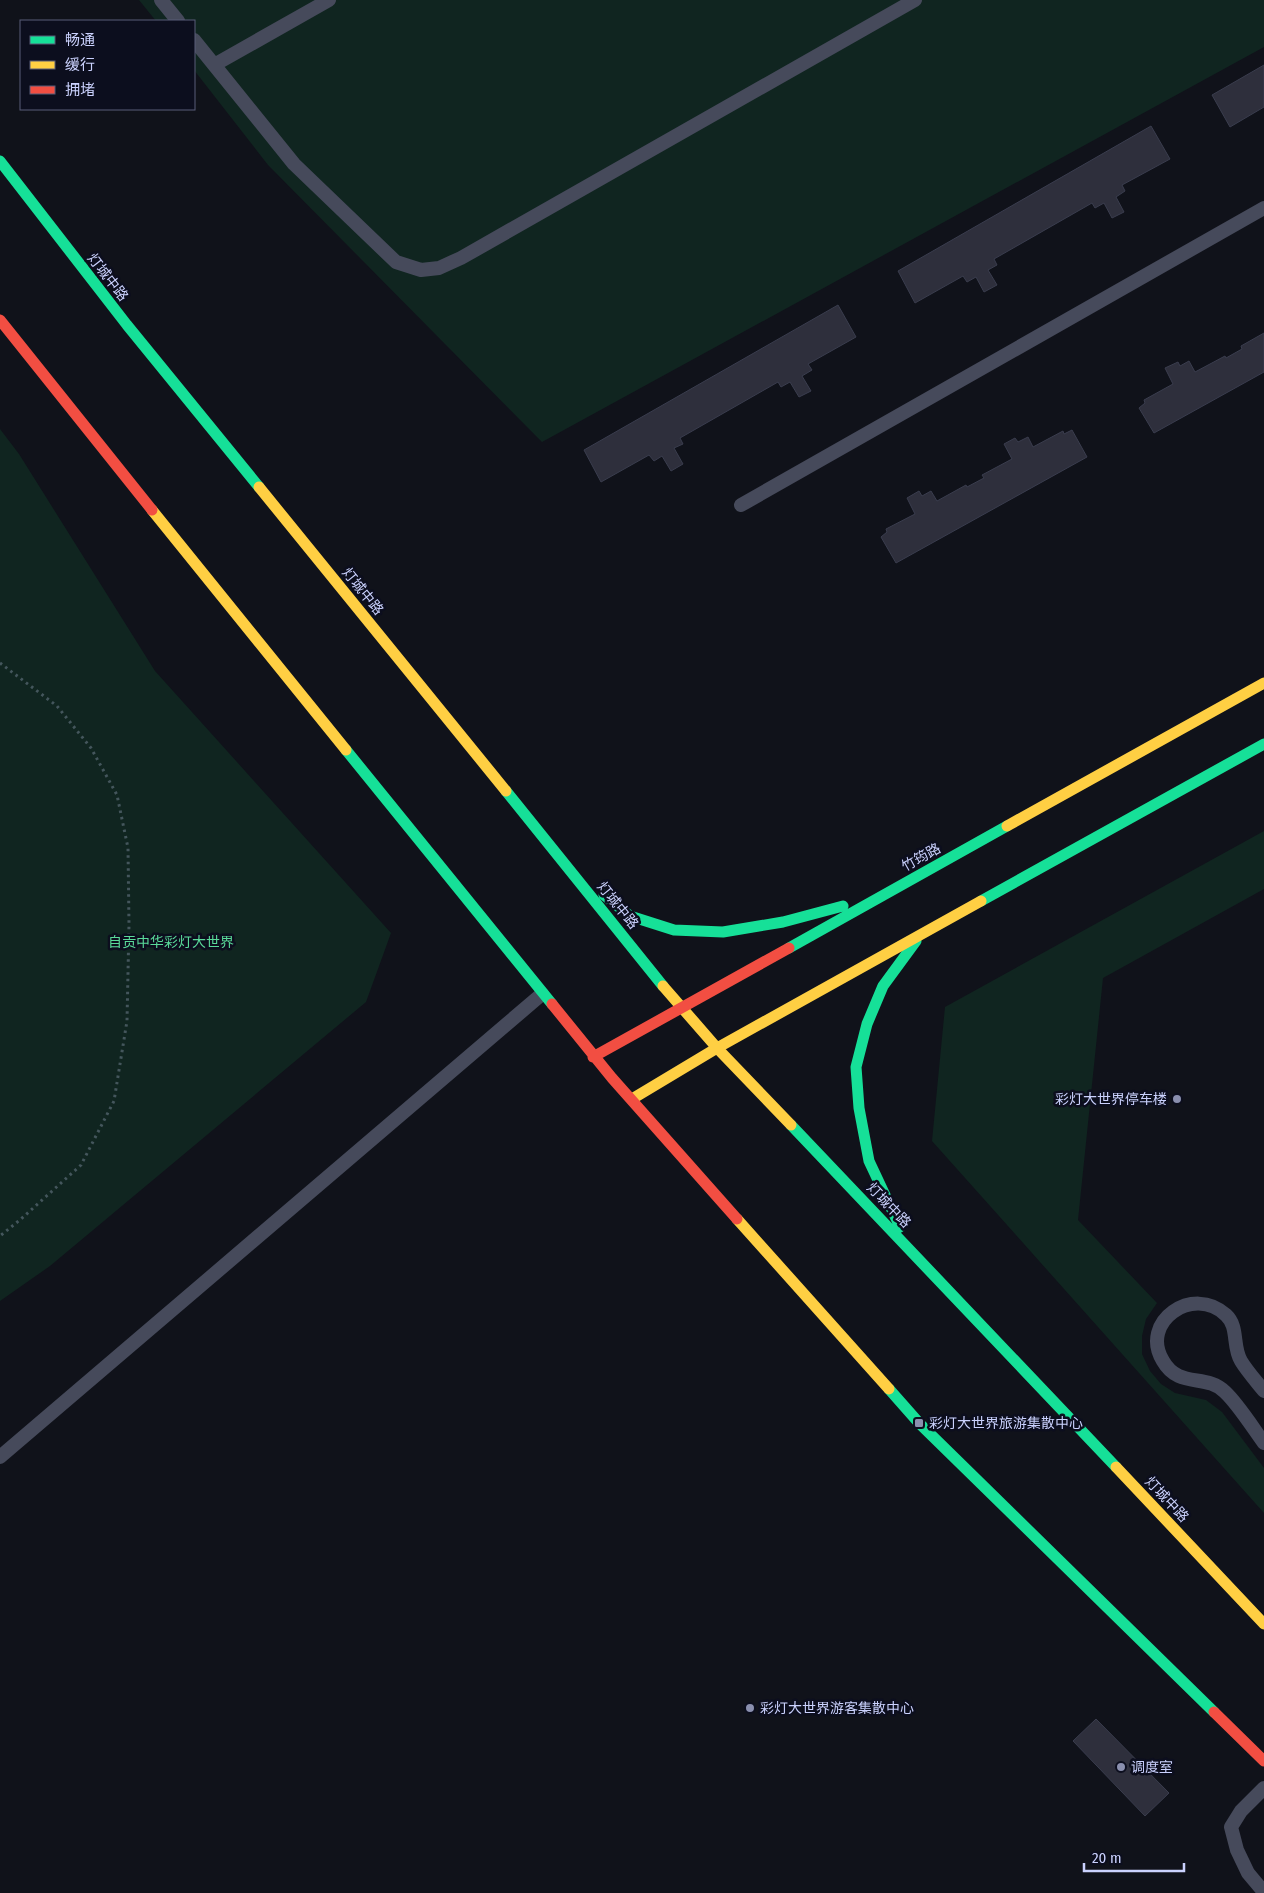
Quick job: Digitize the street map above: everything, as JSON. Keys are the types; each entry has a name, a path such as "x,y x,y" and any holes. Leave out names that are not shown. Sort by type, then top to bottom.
{"main road":[{"name":"灯城中路","path":"0,161 127,326 562,859 681,1008 1264,1624"},
{"path":"0,320 56,392 594,1057 919,1423 1264,1761"},
{"name":"竹筠路","path":"594,1057 1264,683"},
{"path":"632,1099 717,1048 1264,744"},
{"path":"562,859 630,916 674,930 723,932 783,922 883,895"},
{"path":"908,1247 869,1161 859,1108 856,1067 867,1024 883,986 920,935"}],"lane":[{"path":"162,0 177,20"},
{"path":"214,65 329,0"},
{"path":"195,41 294,164 396,262 421,270 439,268 460,258 915,0"},
{"path":"741,505 1264,208"},
{"path":"0,1457 542,994"},
{"path":"1264,1391 1240,1360 1232,1324 1219,1309 1208,1305 1187,1304 1175,1310 1166,1318 1159,1330 1157,1347 1163,1361 1172,1372 1181,1378 1210,1382 1225,1391 1264,1443"},
{"path":"1264,1788 1241,1811 1232,1827 1237,1850 1248,1873 1264,1892"}],"path":[{"path":"0,663 56,706 91,748 117,795 128,848 129,925 127,1021 114,1101 81,1165 0,1236"}],"green space":[{"path":"139,0 1264,0 1264,47 542,442 268,165 195,71 195,20 155,20"},
{"name":"自贡中华彩灯大世界","path":"0,429 19,454 155,671 391,933 366,1002 50,1266 0,1301"},
{"path":"1264,831 1264,889 1103,978 1078,1220 1157,1303 1146,1319 1142,1336 1142,1354 1150,1371 1161,1384 1175,1393 1206,1400 1222,1412 1264,1468 1264,1513 932,1141 945,1007"}],"building":[{"path":"1264,65 1264,107 1230,127 1212,95"},
{"path":"1151,126 1170,159 1122,185 1125,191 1116,197 1124,212 1112,218 1104,203 1095,208 1092,203 994,259 997,265 988,270 997,285 984,292 976,277 967,282 963,276 915,303 898,271"},
{"path":"838,305 856,337 808,364 812,370 802,376 811,391 799,397 790,382 781,387 778,382 680,438 683,444 674,448 683,464 671,471 662,456 654,461 649,455 601,482 584,450"},
{"path":"1264,333 1264,372 1154,433 1139,408 1145,403 1144,400 1173,384 1165,368 1178,362 1180,366 1189,361 1195,372 1242,349 1241,346"},
{"path":"1072,430 1087,457 896,563 881,537 887,532 886,529 915,514 907,498 919,491 922,496 931,491 937,501 966,485 967,487 984,478 982,475 1012,459 1004,444 1015,438 1018,442 1028,437 1033,447 1063,431 1064,434"},
{"name":"调度室","path":"1096,1719 1169,1793 1145,1816 1073,1741"}],"traffic: fast":[{"path":"0,161 127,325 259,487"},
{"path":"981,901 1264,744"},
{"path":"346,750 552,1004"},
{"path":"506,791 663,986"},
{"path":"789,948 1007,826"},
{"path":"604,895 630,916 674,930 723,932 783,922 843,906"},
{"path":"900,1227 869,1161 859,1108 856,1067 867,1024 883,986 916,941"},
{"path":"791,1125 1116,1467"},
{"path":"889,1389 919,1423 1214,1712"}],"traffic: slow":[{"path":"259,487 506,791"},
{"path":"152,510 346,750"},
{"path":"1007,826 1264,683"},
{"path":"632,1099 717,1048 981,901"},
{"path":"663,986 717,1048 791,1125"},
{"path":"737,1219 889,1389"},
{"path":"1116,1467 1264,1624"}],"traffic: jam":[{"path":"0,320 152,510"},
{"path":"593,1057 789,948"},
{"path":"552,1004 612,1078 737,1219"},
{"path":"1214,1712 1264,1761"}],"place":[{"name":"彩灯大世界停车楼","path":"1177,1099"},
{"name":"彩灯大世界旅游集散中心","path":"919,1423"},
{"name":"彩灯大世界游客集散中心","path":"750,1708"},
{"name":"调度室","path":"1121,1767"}]}
